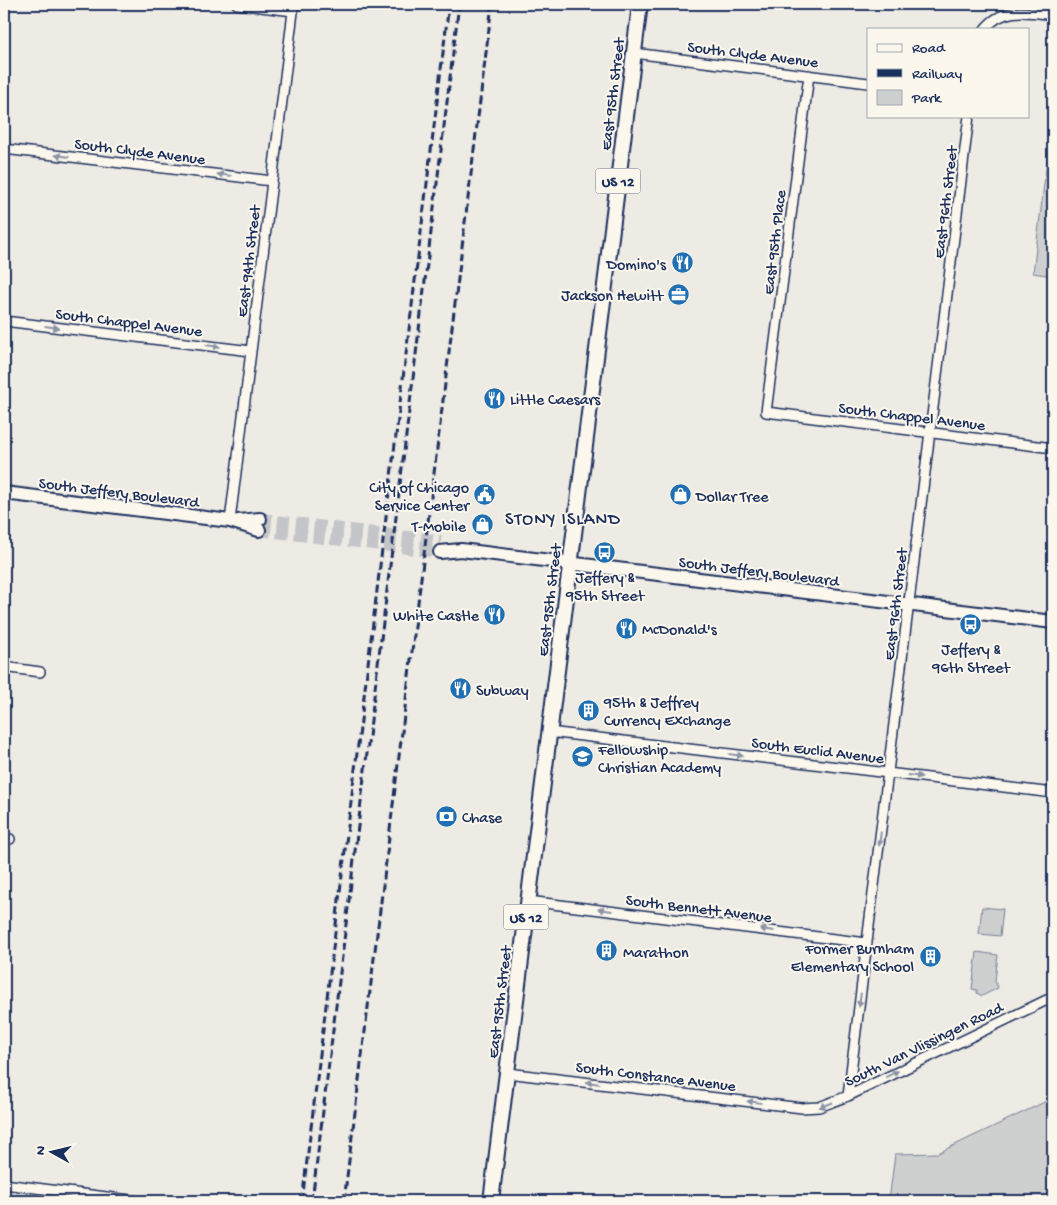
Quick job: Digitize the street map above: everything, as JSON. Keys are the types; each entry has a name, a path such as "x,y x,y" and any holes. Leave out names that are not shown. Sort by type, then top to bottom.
{"main road":[{"name":"East 95th Street","path":"490,1201 640,4"},
{"name":"South Jeffery Boulevard","path":"4,493 260,524"},
{"name":"South Jeffery Boulevard","path":"441,546 1053,622"}],"street":[{"path":"237,4 293,7"},
{"name":"East 94th Street","path":"230,521 293,7"},
{"path":"986,28 999,16 1011,12 1053,15"},
{"name":"South Clyde Avenue","path":"634,53 867,83"},
{"name":"East 95th Place","path":"766,412 809,75"},
{"name":"East 96th Street","path":"848,1096 970,118"},
{"name":"South Clyde Avenue","path":"4,148 272,181"},
{"name":"South Chappel Avenue","path":"4,321 251,351"},
{"name":"South Chappel Avenue","path":"766,412 1053,448"},
{"path":"4,667 40,672"},
{"name":"South Euclid Avenue","path":"549,732 1053,793"},
{"name":"South Bennett Avenue","path":"528,901 867,943"},
{"name":"South Van Vlissingen Road","path":"802,1108 819,1108 848,1096 1053,997"},
{"name":"South Constance Avenue","path":"507,1073 802,1108"},
{"path":"4,1184 138,1201"}],"green space":[{"path":"1053,112 1053,276 1033,273"},
{"path":"982,907 1003,909 1000,936 979,934"},
{"path":"977,952 998,955 995,981 998,988 982,996 977,993 977,990 972,989"},
{"path":"1053,1098 1053,1201 889,1201 895,1154 938,1153"}],"tunnel":[{"path":"260,519 441,541"},
{"path":"259,530 440,552"}],"railway":[{"path":"302,1201 449,4"},
{"path":"312,1201 459,4"},
{"path":"344,1201 492,4"}],"place":[{"name":"Domino's","path":"682,263"},
{"name":"Jackson Hewitt","path":"679,294"},
{"name":"Little Caesars","path":"494,398"},
{"name":"City of Chicago Service Center","path":"485,495"},
{"name":"Dollar Tree","path":"680,495"},
{"name":"T-Mobile","path":"482,525"},
{"name":"Jeffery & 95th Street","path":"605,552"},
{"name":"White Castle","path":"495,614"},
{"name":"Jeffery & 96th Street","path":"971,624"},
{"name":"McDonald's","path":"626,628"},
{"name":"Subway","path":"460,689"},
{"name":"95th & Jeffrey Currency Exchange","path":"588,710"},
{"name":"Fellowship Christian Academy","path":"582,757"},
{"name":"Chase","path":"446,816"},
{"name":"Marathon","path":"607,951"},
{"name":"Former Burnham Elementary School","path":"930,956"}],"district":[{"name":"STONY ISLAND","path":"563,518"}]}
